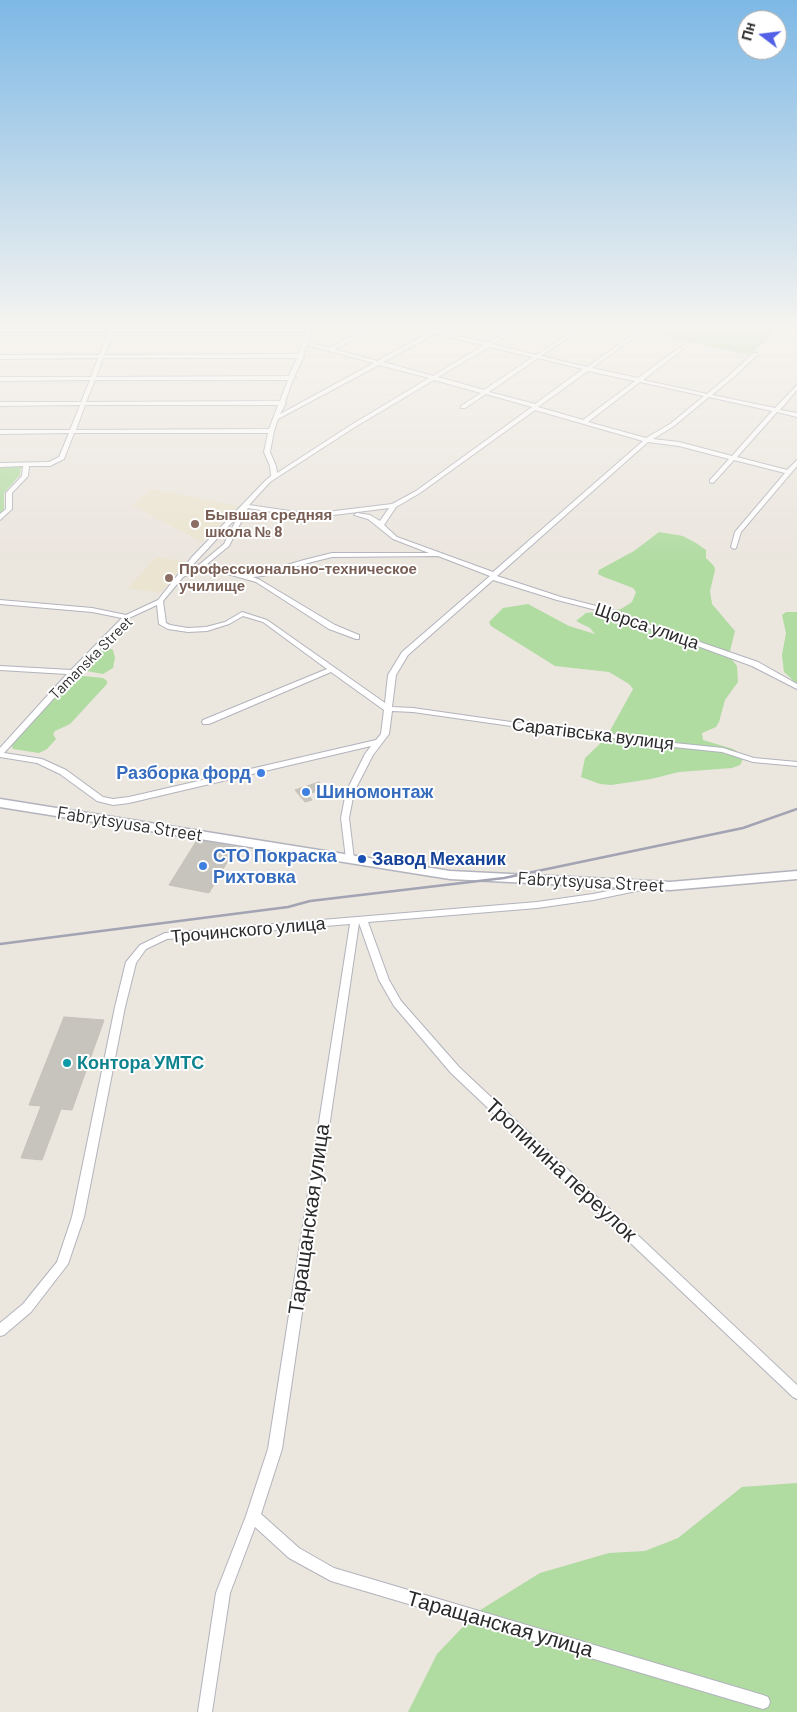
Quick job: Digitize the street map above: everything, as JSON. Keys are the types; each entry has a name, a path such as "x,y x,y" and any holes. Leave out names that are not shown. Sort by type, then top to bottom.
{"main road":[{"name":"Fabrytsyusa Street","path":"0,803 450,875 670,886 797,875"}],"street":[{"path":"0,465 50,464 62,458 83,404"},
{"path":"274,477 273,466 267,452 271,431 282,404"},
{"path":"277,418 303,404"},
{"name":"Tamanska Street","path":"0,754 73,672 127,618 160,600 194,558 246,506 258,491 274,477 392,404"},
{"path":"463,407 467,404"},
{"path":"525,404 647,440 679,444 789,472"},
{"path":"180,577 202,565 227,545 246,506 310,516 394,506 418,492 539,404"},
{"path":"584,422 608,404"},
{"path":"350,859 346,818 350,792 369,754 384,734 392,675 405,654 647,440 672,425 696,404"},
{"path":"748,404 797,415"},
{"path":"712,481 782,404"},
{"path":"0,432 271,431"},
{"path":"734,547 738,532 797,462"},
{"path":"0,518 9,509 9,493 25,476 26,465"},
{"path":"381,525 394,506"},
{"name":"Щорса улица","path":"345,513 370,517 395,538 436,555 559,599 618,613 634,621 755,664 797,687"},
{"path":"241,576 261,575 306,560 332,556 436,555"},
{"path":"202,565 258,581 332,627 356,637"},
{"path":"160,600 163,624 168,627 207,630 226,624 242,614 265,621 388,709"},
{"path":"0,602 92,610 127,618"},
{"path":"0,668 73,672"},
{"path":"206,722 332,669"},
{"name":"Саратівська вулиця","path":"388,709 413,710 539,728 602,734 645,742 723,750 753,760 797,764"},
{"path":"0,754 39,761 63,772 100,799 114,802 378,742"},
{"name":"Трочинского улица","path":"0,1332 28,1308 62,1264 78,1217 118,1016 131,962 144,947 165,936 537,904 593,897 654,885"},
{"name":"Тропинина переулок","path":"359,920 384,980 397,1003 455,1070 797,1393"},
{"name":"Таращанская улица","path":"205,1712 223,1593 253,1516 274,1449 359,920"},
{"name":"Таращанская улица","path":"253,1516 294,1553 331,1574 763,1702"}],"shaded area":[{"name":"Бывшая средняя школа № 8","path":"151,489 240,506 202,542 132,505"},
{"path":"156,557 187,562 160,593 128,588"}],"green space":[{"path":"0,467 21,467 20,475 4,493 4,510 0,514"},
{"path":"659,532 683,536 696,543 706,550 706,558 714,566 715,570 710,591 712,604 735,631 730,651 733,661 737,666 738,682 725,700 716,727 702,733 703,740 733,749 741,754 743,759 740,765 732,768 679,772 651,779 611,785 600,784 581,777 585,758 606,738 633,689 629,684 609,672 555,666 491,626 489,622 503,608 528,604 569,626 595,634 590,628 576,621 586,613 621,609 632,602 636,592 633,588 598,574 599,570 634,551"},
{"path":"786,612 797,612 797,684 784,672 782,655 786,633 782,615"},
{"path":"105,646 113,650 115,658 113,668 103,674 81,670 97,651"},
{"path":"74,675 103,678 107,681 107,684 70,724 55,731 53,734 56,739 47,749 39,753 13,749 11,744"},
{"path":"797,1483 797,1712 408,1712 437,1654 477,1612 540,1573 609,1553 645,1551 678,1538 742,1487"}],"building":[{"name":"Шиномонтаж","path":"319,782 324,789 308,794 312,800 305,802 295,790"},
{"name":"СТО Покраска Рихтовка","path":"197,840 236,847 209,893 169,885"},
{"name":"Контора УМТС","path":"64,1017 104,1020 72,1110 61,1109 42,1160 21,1158 41,1106 29,1105"}],"railway":[{"path":"0,944 288,907 310,901 504,878 743,828 797,809"}],"place":[{"name":"Бывшая средняя школа № 8","path":"195,524"},
{"name":"Профессионально-техническое училище","path":"169,578"},
{"name":"Разборка форд","path":"261,773"},
{"name":"Шиномонтаж","path":"306,792"},
{"name":"Завод Механик","path":"362,859"},
{"name":"СТО Покраска Рихтовка","path":"203,866"},
{"name":"Контора УМТС","path":"67,1063"}]}
